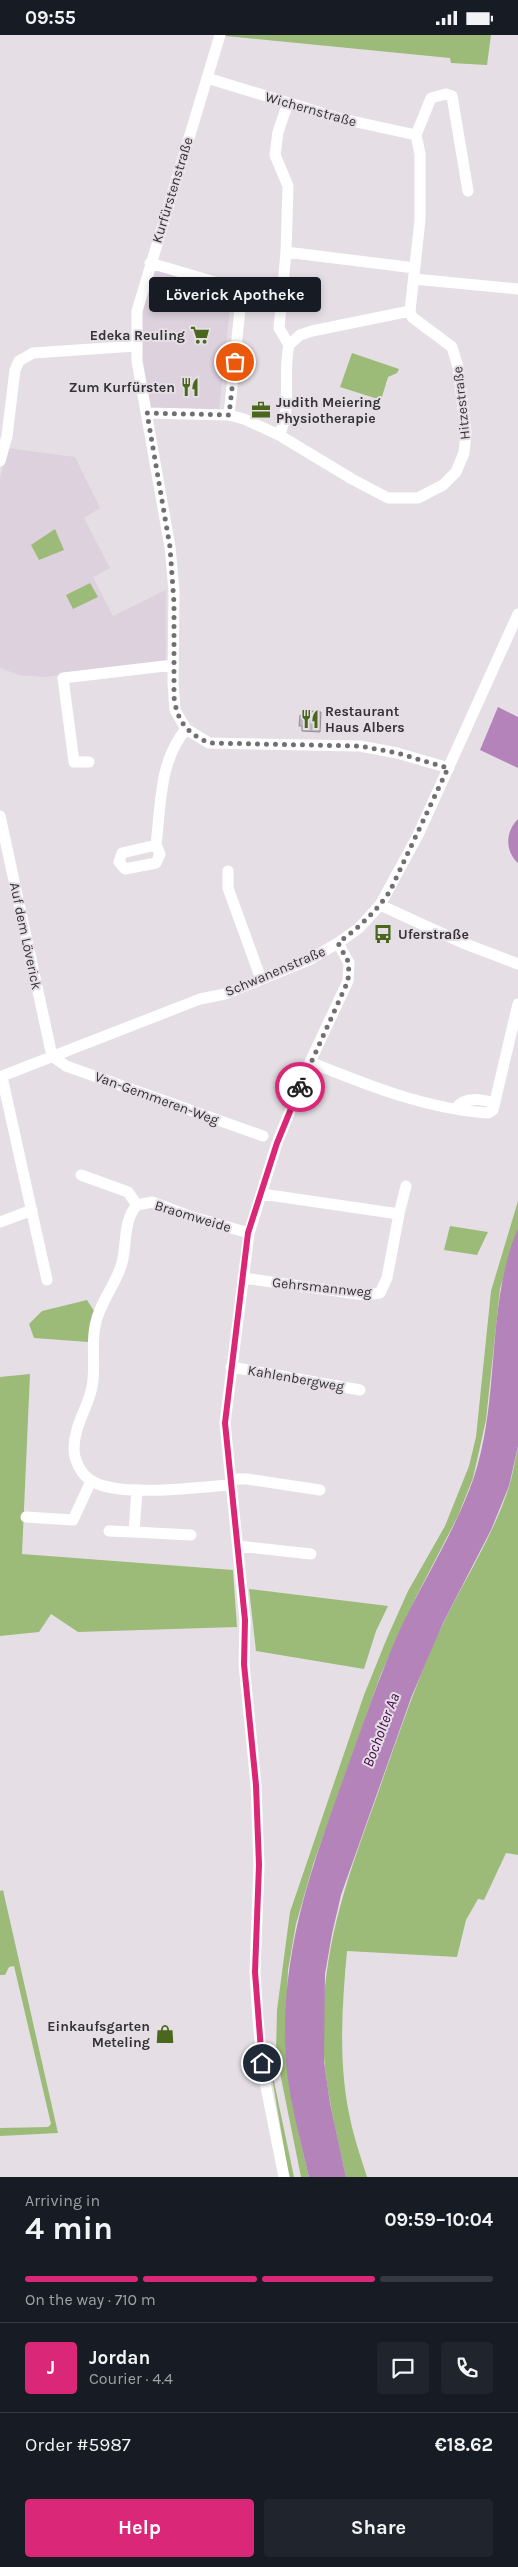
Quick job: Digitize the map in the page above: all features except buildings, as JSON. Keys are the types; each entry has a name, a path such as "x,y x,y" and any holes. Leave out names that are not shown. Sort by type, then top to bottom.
{"street":[{"name":"Kurfürstenstraße","path":"186,729 176,710 173,665 174,597 170,547 136,346 136,311 220,35"},
{"name":"Wichernstraße","path":"207,77 353,122 416,135"},
{"path":"288,345 300,335 312,331 410,311 420,220 420,154 416,135 431,98 446,94 452,96 468,191"},
{"path":"279,435 287,414 286,356 288,345 280,328 286,252 288,186 275,155 277,138 288,103"},
{"path":"286,252 518,289"},
{"path":"150,263 242,290 229,415"},
{"name":"Hitzestraße","path":"147,413 229,415 244,419 279,435 352,479 388,498 418,498 443,485 456,472 462,460 466,442 458,367 452,347 412,317 410,311"},
{"path":"0,461 7,436 15,370 19,361 33,353 136,346"},
{"name":"Schwanenstraße","path":"1,1077 200,999 224,994 309,960 338,943 358,928 380,905 418,835 518,614"},
{"path":"90,762 74,762 63,679 173,665"},
{"path":"156,845 166,764 174,743 186,729 210,743 360,746 397,753 448,768"},
{"name":"Auf dem Löverick","path":"0,816 52,1056"},
{"path":"228,871 228,888 261,979"},
{"path":"380,905 463,943 518,964"},
{"path":"284,2177 263,2072 258,2019 255,1972 259,1875 258,1825 244,1664 245,1620 225,1423 248,1233 277,1143 310,1063 348,981 349,963 338,943"},
{"path":"310,1063 372,1087 456,1108 488,1113 493,1109 518,1004"},
{"name":"Van-Gemmeren-Weg","path":"52,1056 66,1066 263,1136"},
{"path":"1,1077 47,1280"},
{"name":"Braomweide","path":"81,1175 128,1192 137,1205"},
{"name":"Gehrsmannweg","path":"243,1278 365,1295 380,1293 387,1278 406,1186"},
{"path":"262,1194 399,1214"},
{"name":"Braomweide","path":"91,1481 76,1462 74,1449 76,1435 79,1420 92,1387 95,1325 122,1263 129,1218 137,1205 152,1202 189,1216 248,1233"},
{"path":"0,1222 32,1210"},
{"name":"Kahlenbergweg","path":"232,1367 360,1390"},
{"path":"26,1517 73,1520 91,1481 107,1487 137,1491 247,1479 320,1490"},
{"path":"134,1532 137,1491"},
{"path":"109,1531 191,1535"},
{"path":"238,1546 311,1554"}],"shaded area":[{"path":"159,269 232,290 219,411 150,408 141,356 141,320 143,299 152,270"},
{"path":"7,448 75,457 100,508 84,518 110,568 93,577 113,616 166,590 166,661 45,677 19,675 0,668 0,479"}],"green space":[{"path":"216,35 491,35 487,65 451,63 450,58"},
{"path":"352,353 399,369 397,373 388,377 381,400 340,387"},
{"path":"55,529 64,550 39,560 31,545"},
{"path":"90,583 98,597 73,609 66,595"},
{"path":"518,1201 518,1228 500,1289 486,1420 473,1478 458,1516 416,1597 381,1674 313,1865 296,1924 288,1970 285,2046 299,2135 309,2177 301,2177 276,2053 277,2010 290,1912 364,1695 408,1591 445,1526 469,1466 476,1437 491,1291"},
{"path":"450,1226 488,1232 477,1255 444,1250"},
{"path":"87,1300 94,1311 88,1342 34,1338 29,1324 42,1311"},
{"path":"30,1374 22,1554 233,1570 237,1627 78,1632 51,1614 39,1632 0,1636 0,1377"},
{"path":"518,1446 518,1855 506,1853 484,1900 478,1899 466,1920 457,1957 347,1951 342,2055 346,2097 367,2177 346,2177 326,2080 323,2041 328,1960 334,1932 358,1850 414,1693 438,1634 502,1506 510,1482"},
{"path":"249,1589 388,1606 376,1631 364,1669 256,1651"},
{"path":"3,1890 58,2133 0,2136 0,2128 48,2127 51,2124 14,1966 9,1967 5,1975 0,1975 0,1891"},
{"path":"269,2057 294,2177 289,2177"}],"water":[{"path":"498,707 518,717 518,768 480,750"},
{"path":"518,819 518,863 511,853 508,841 511,830"},
{"name":"Bocholter Aa","path":"518,1228 518,1446 509,1486 491,1530 443,1623 411,1698 341,1895 325,1974 324,2062 330,2103 346,2177 309,2177 294,2111 286,2062 286,2008 294,1939 321,1841 384,1669 398,1634 448,1537 474,1477 488,1415 501,1289 508,1258"}],"way so far":[{"path":"235,362 229,415 147,413 170,547 174,591 173,683 176,710 182,723 186,729 199,739 210,743 228,745 360,746 397,753 448,768 390,891 380,905 358,928 338,943 349,963 348,981 300,1087"}],"place":[{"name":"Edeka Reuling","path":"200,335"},
{"name":"Löverick Apotheke","path":"235,362"},
{"name":"Zum Kurfürsten","path":"190,387"},
{"name":"Judith Meiering Physiotherapie","path":"261,410"},
{"name":"Restaurant Haus Albers","path":"310,719"},
{"name":"Uferstraße","path":"383,934"},
{"name":"Einkaufsgarten Meteling","path":"165,2034"}],"route":[{"path":"262,2063 255,1972 259,1865 256,1785 244,1664 245,1620 225,1423 248,1233 277,1143 300,1087"}]}
